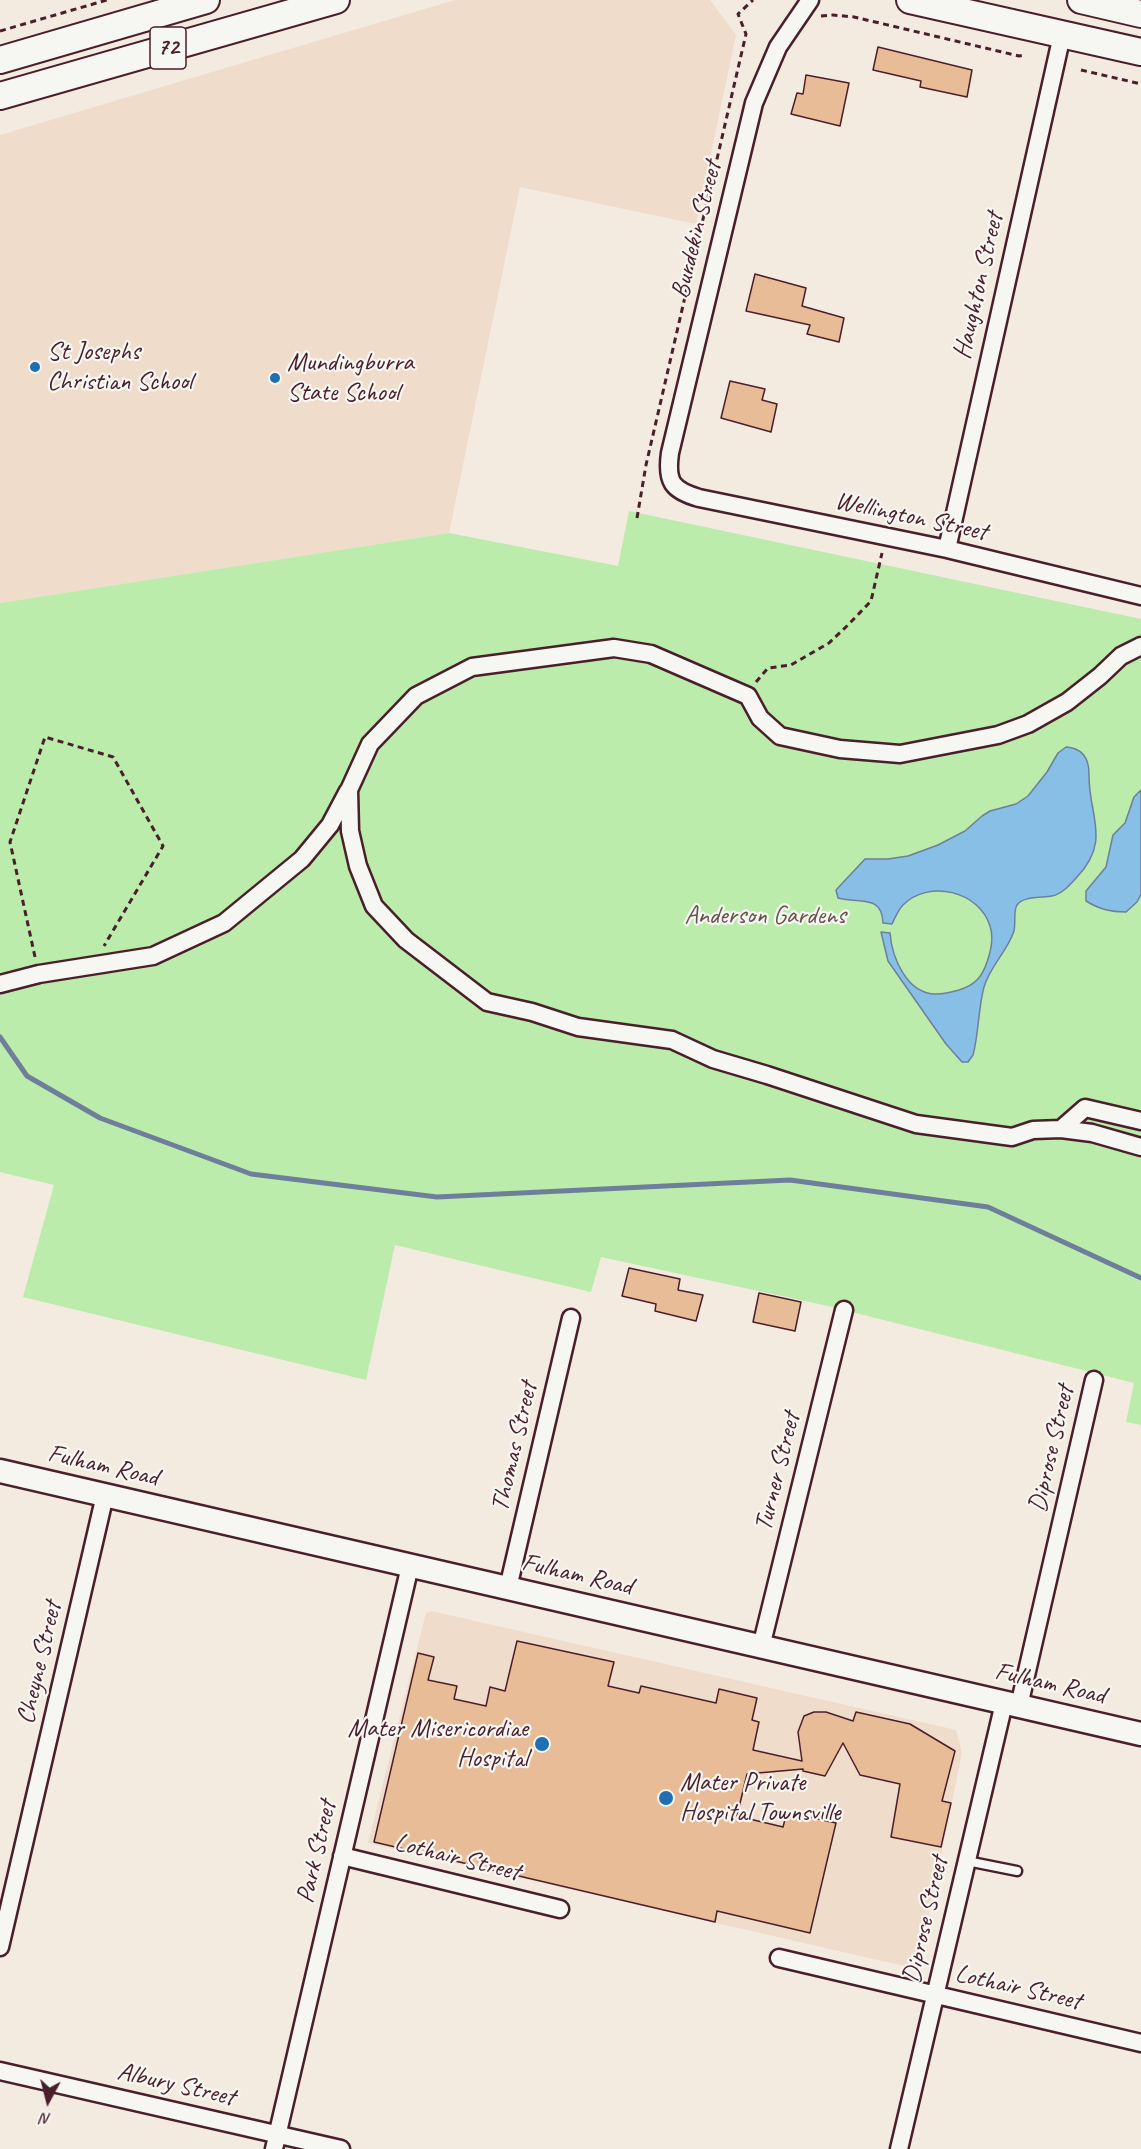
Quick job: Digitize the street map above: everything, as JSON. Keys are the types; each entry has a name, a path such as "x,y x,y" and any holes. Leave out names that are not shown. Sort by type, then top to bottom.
{"main road":[{"name":"72","path":"0,60 206,0"},
{"name":"72","path":"0,96 336,0"},
{"path":"910,0 1141,52"},
{"path":"1081,0 1141,14"}],"street":[{"name":"Burdekin Street","path":"672,484 667,470 670,453 754,103 778,47 810,0"},
{"name":"Haughton Street","path":"946,549 1062,35"},
{"name":"Wellington Street","path":"672,484 684,494 699,498 946,549 1141,596"},
{"path":"0,984 39,974 153,956 224,923 302,859 330,825 370,744 416,696 472,668 614,648 651,654 748,696 760,718 780,736 840,749 900,754 998,735 1028,724 1067,702 1100,676 1120,656 1141,646"},
{"path":"349,790 350,831 358,866 374,906 406,940 487,1002 532,1012 578,1027 672,1040 713,1059 916,1124 1012,1137 1033,1130 1061,1129 1092,1132 1141,1147"},
{"path":"1061,1129 1085,1108 1141,1121"},
{"name":"Turner Street","path":"761,1647 844,1310"},
{"name":"Thomas Street","path":"508,1588 571,1318"},
{"name":"Diprose Street","path":"899,2149 967,1861 1011,1704 1094,1380"},
{"name":"Fulham Road","path":"0,1471 1141,1734"},
{"name":"Cheyne Street","path":"0,1947 105,1495"},
{"name":"Park Street","path":"276,2142 410,1566"},
{"name":"Lothair Street","path":"342,1856 560,1909"},
{"name":"Lothair Street","path":"779,1958 1141,2043"},
{"name":"Albury Street","path":"0,2071 276,2142 341,2149"}],"lane":[{"path":"967,1861 1017,1871"}],"path":[{"path":"0,31 107,0"},
{"path":"637,518 646,465 746,34 738,14 753,0"},
{"path":"821,16 854,17 1019,56 1025,55"},
{"path":"1081,70 1141,84"},
{"path":"748,696 768,668 791,665 829,643 871,601 885,536"},
{"path":"39,974 10,842 45,737 113,757 163,846 92,965"}],"shaded area":[{"name":"Mundingburra State School","path":"455,0 710,0 736,35 696,224 520,187 449,533 0,603 0,135"},
{"name":"Mater Private Hospital Townsville","path":"431,1611 956,1730 962,1753 920,1957 904,1966 368,1843 426,1613"}],"green space":[{"name":"Anderson Gardens","path":"629,511 1141,619 1141,1425 1126,1422 1134,1383 828,1306 601,1257 591,1292 395,1245 366,1380 23,1297 54,1185 0,1172 0,603 449,533 618,566"}],"water":[{"path":"1066,747 1084,754 1088,763 1096,827 1094,851 1088,864 1062,891 1052,896 1024,900 1017,905 1014,931 984,987 973,1055 968,1062 962,1062 946,1044 888,961 881,932 890,933 894,953 909,981 926,992 945,993 969,986 983,972 992,940 990,926 984,914 964,897 939,891 926,892 903,905 892,924 883,923 882,914 874,904 838,898 836,890 865,859 908,856 938,845 965,831 990,811 1016,804 1028,796 1047,772 1058,753"},
{"path":"1141,790 1141,894 1137,902 1126,912 1100,908 1086,901 1086,891 1106,867 1113,835 1125,823 1134,797"}],"building":[{"path":"878,47 972,70 967,97 920,87 921,81 873,70"},
{"path":"806,75 849,83 840,126 791,114 797,93 803,94"},
{"path":"755,274 806,288 802,306 844,318 839,342 807,334 810,325 746,311"},
{"path":"730,381 765,389 762,400 777,404 771,432 721,418"},
{"path":"629,1268 680,1279 678,1290 703,1295 696,1321 655,1311 656,1304 622,1296"},
{"path":"759,1293 801,1302 795,1331 753,1322"},
{"name":"Mater Private Hospital Townsville","path":"517,1641 614,1662 608,1686 639,1693 641,1686 716,1703 719,1689 757,1698 752,1720 759,1722 753,1750 802,1761 798,1732 804,1716 814,1712 826,1712 853,1721 856,1712 910,1724 955,1751 942,1801 951,1803 941,1847 891,1837 900,1784 860,1775 843,1743 825,1776 803,1771 803,1769 747,1774 737,1816 783,1827 787,1812 836,1823 810,1933 717,1911 715,1922 374,1842 418,1653 434,1657 428,1680 457,1686 454,1699 486,1706 490,1687 505,1691"}],"waterway":[{"path":"0,1037 27,1076 100,1118 251,1174 437,1197 790,1180 988,1207 1141,1278"}],"place":[{"name":"St Josephs Christian School","path":"35,367"},
{"name":"Mundingburra State School","path":"275,378"},
{"name":"Mater Misericordiae Hospital","path":"542,1744"},
{"name":"Mater Private Hospital Townsville","path":"666,1798"}]}
